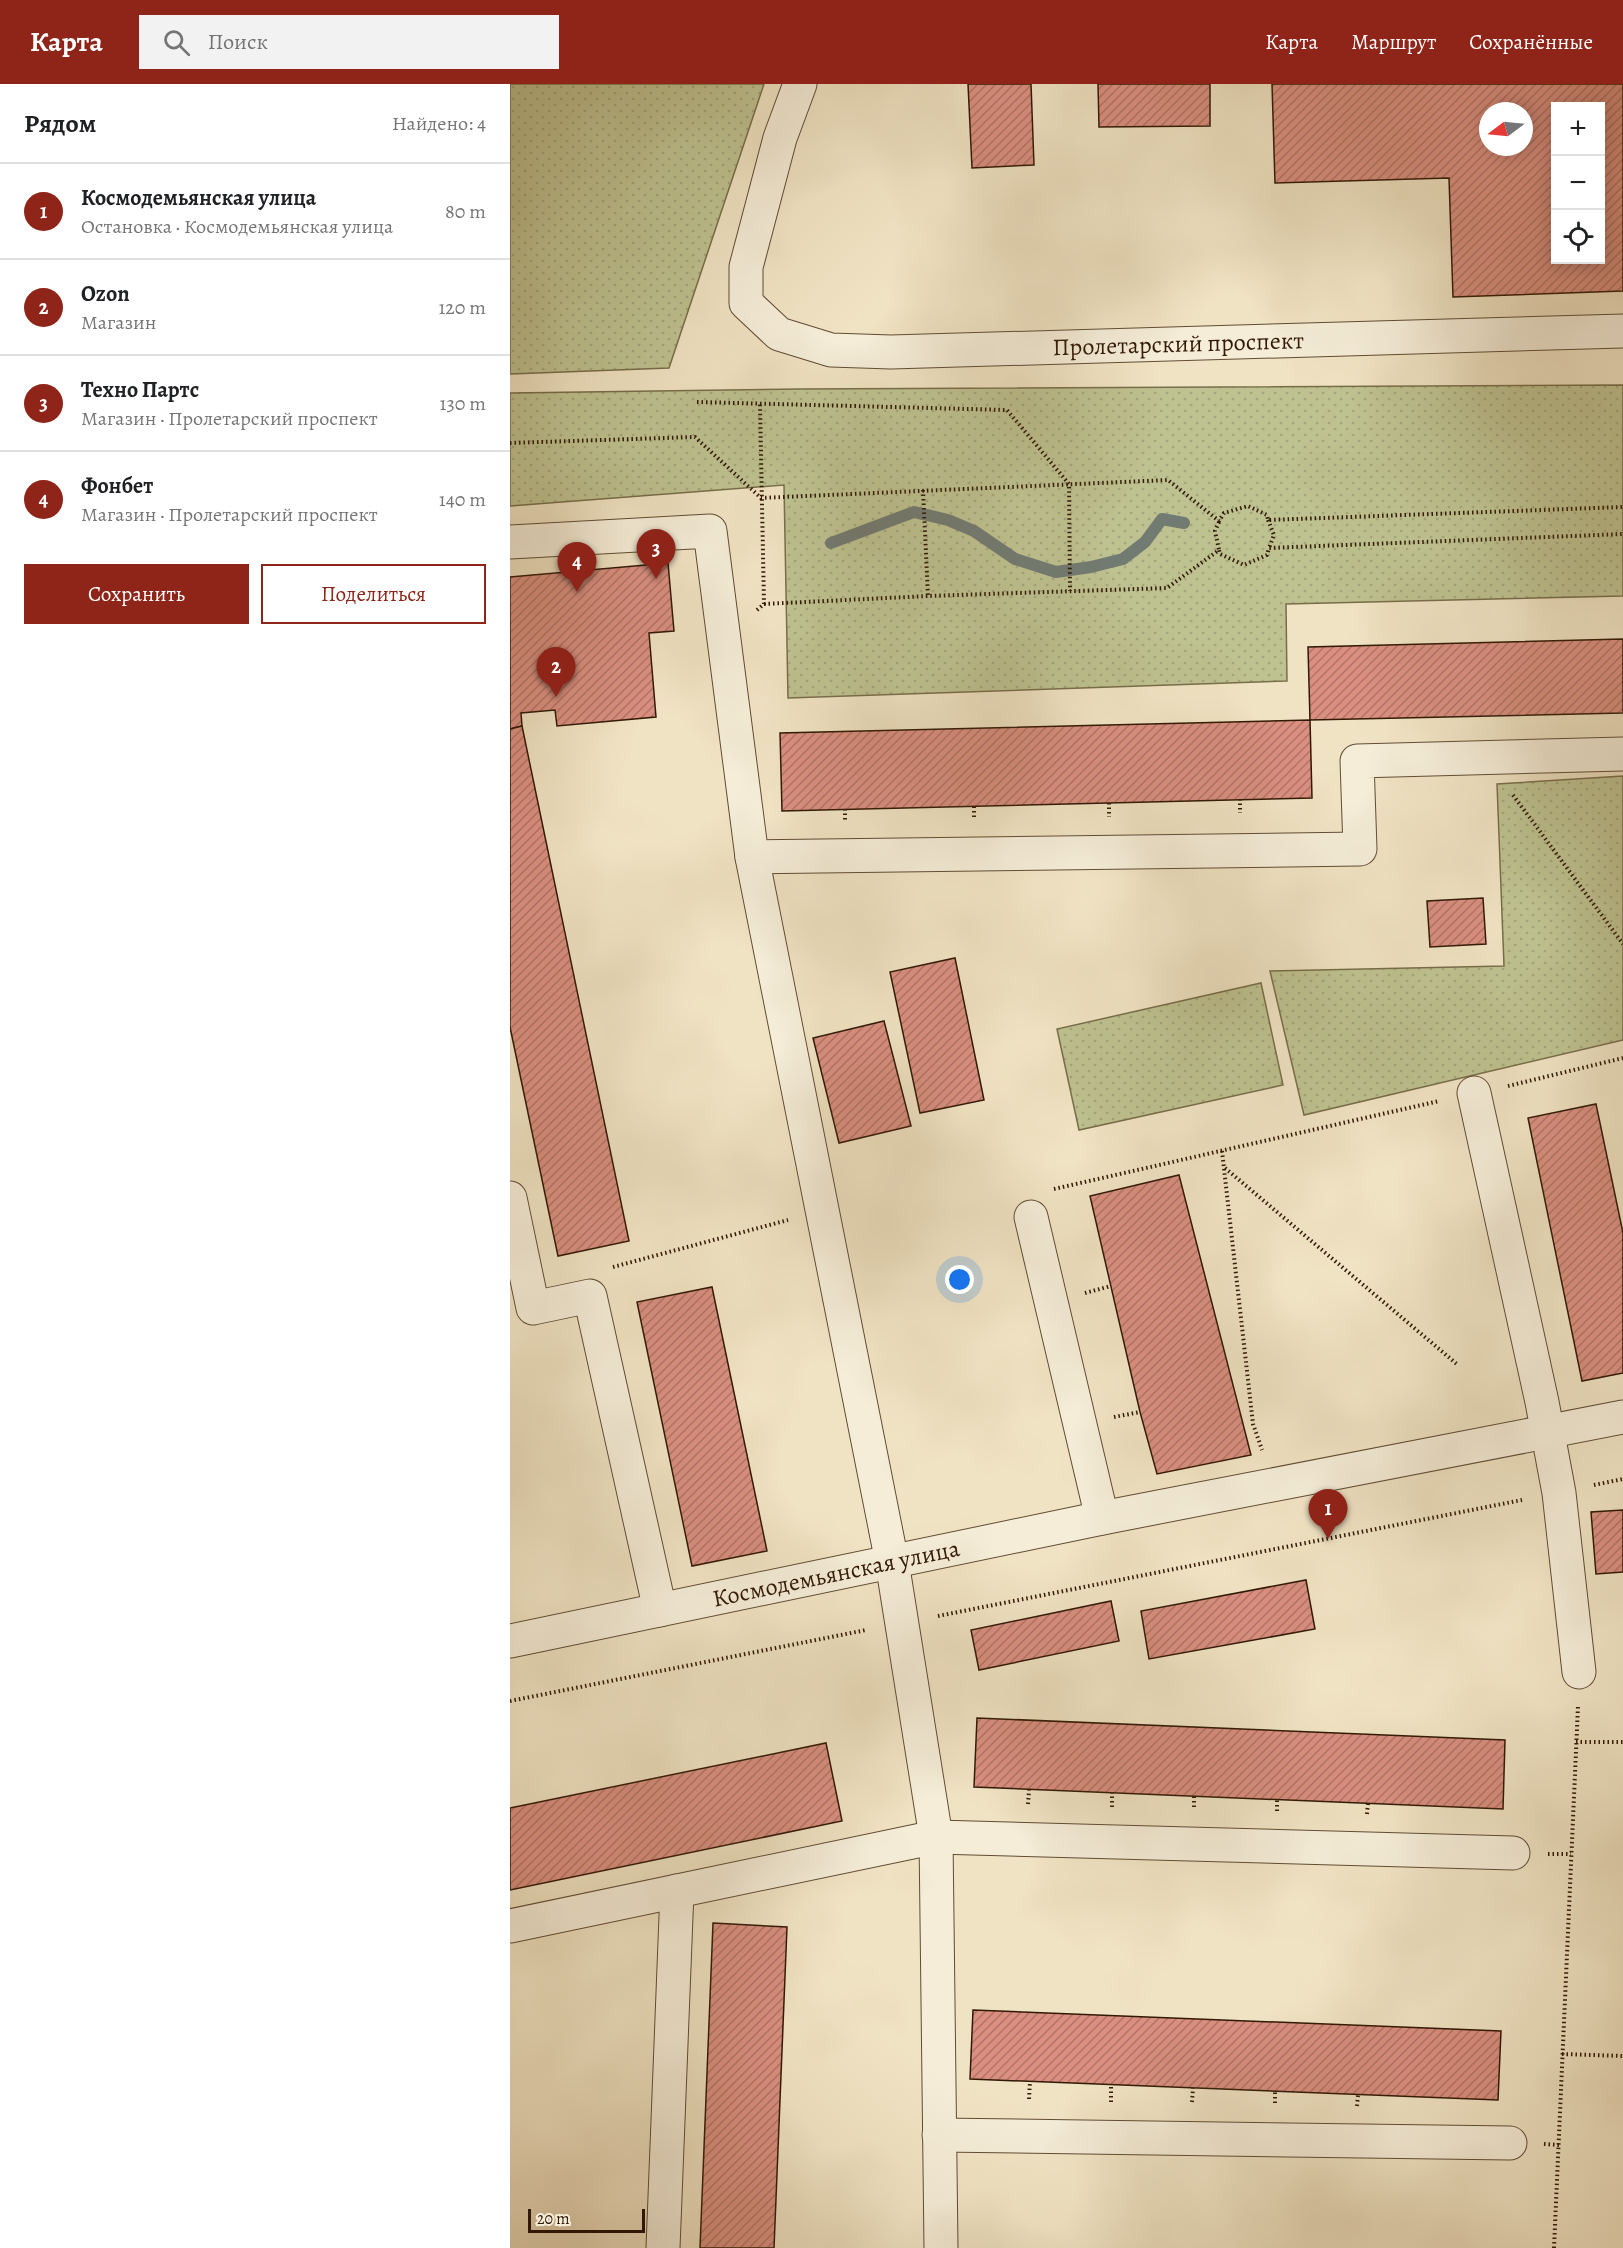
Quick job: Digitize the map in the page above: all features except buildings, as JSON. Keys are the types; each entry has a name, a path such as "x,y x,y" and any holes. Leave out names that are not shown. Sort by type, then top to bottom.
{"street":[{"name":"Пролетарский проспект","path":"800,84 780,138 746,267 746,303 779,334 831,350 891,352 1623,331"},
{"path":"510,542 710,531 752,856 892,1562 936,1837 941,2248"},
{"path":"752,856 1360,849 1357,761 1623,754"},
{"path":"1474,1093 1548,1432 1559,1493 1579,1672"},
{"path":"510,1198 533,1308 590,1296 660,1611"},
{"path":"1037,1204 1102,1518"},
{"name":"Космодемьянская улица","path":"510,1641 1102,1518 1623,1417"},
{"path":"510,1926 936,1837 1513,1853"},
{"path":"663,2248 677,1890"},
{"path":"939,2135 1510,2143"}],"path":[{"path":"697,402 1007,410 1070,484 1070,591"},
{"path":"760,404 764,604"},
{"path":"510,443 695,437 761,498 1168,480 1219,521"},
{"path":"923,490 928,596"},
{"path":"1248,506 1267,515 1268,520 1274,535 1267,555 1244,565 1220,554 1215,531 1224,513 1248,506"},
{"path":"1268,520 1623,507"},
{"path":"1269,548 1623,534"},
{"path":"748,617 764,604 1167,588 1219,550"},
{"path":"1485,759 1623,944"},
{"path":"1037,1204 1222,1151 1623,1058"},
{"path":"1222,1151 1253,1424 1263,1453"},
{"path":"1224,1167 1458,1365"},
{"path":"609,1268 794,1218"},
{"path":"510,1701 1623,1479"},
{"path":"1554,2248 1579,1672"},
{"path":"1576,1742 1623,1742"},
{"path":"1562,2054 1623,2056"}],"green space":[{"path":"510,84 764,84 669,368 510,374"},
{"path":"1623,385 1623,596 1286,604 1287,681 788,698 784,485 510,506 510,393 801,389"},
{"path":"1623,776 1623,1040 1304,1115 1270,971 1504,966 1497,784"},
{"path":"1261,983 1283,1085 1079,1130 1057,1029"}],"waterway":[{"path":"831,543 914,512 948,520 974,531 1015,559 1056,572 1123,559 1145,542 1162,519 1184,523"}],"place":[{"name":"Техно Партс","path":"656,579"},
{"name":"Фонбет","path":"577,592"},
{"name":"Ozon","path":"556,697"},
{"name":"Космодемьянская улица","path":"1328,1539"}]}
